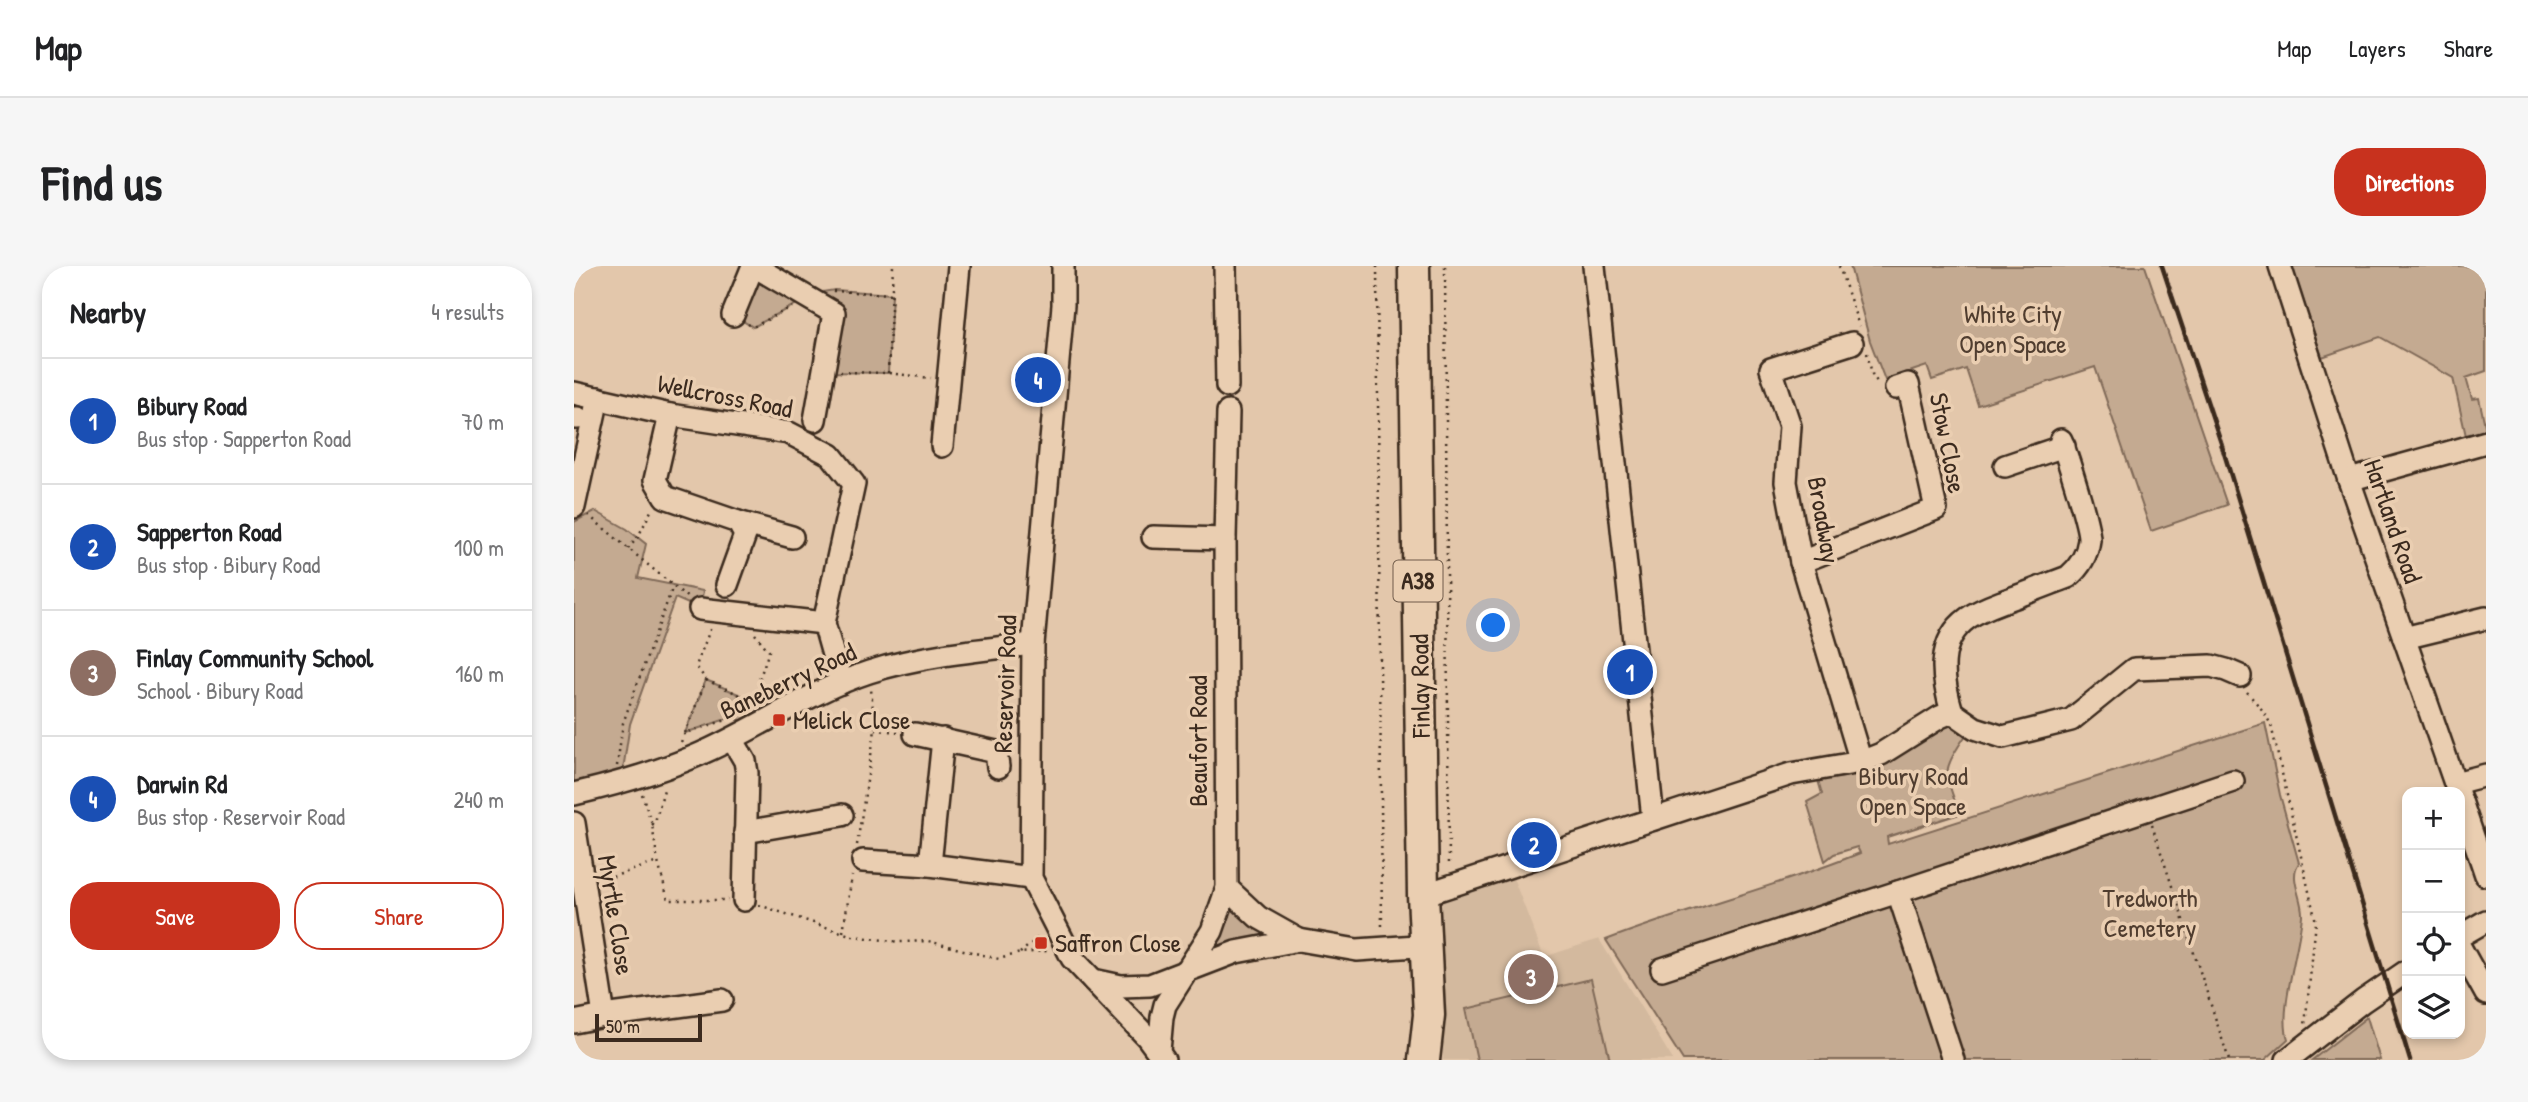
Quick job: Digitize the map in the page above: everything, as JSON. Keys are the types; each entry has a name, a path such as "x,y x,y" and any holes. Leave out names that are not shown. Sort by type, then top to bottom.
{"highway":[{"name":"Finlay Road","path":"1414,266 1423,895"},
{"name":"A38","path":"1423,895 1417,946 1420,1017 1425,1046"},
{"name":"A38","path":"1423,895 1429,1016 1425,1046"}],"street":[{"path":"733,315 753,266 834,313 815,420"},
{"path":"943,446 959,266"},
{"name":"Reservoir Road","path":"1063,266 1063,305 1033,644 1031,878 1066,949 1161,1056"},
{"path":"1225,266 1227,386"},
{"path":"1594,266 1653,819"},
{"name":"Hartland Road","path":"2280,266 2349,480 2456,787"},
{"name":"Broadway","path":"1852,343 1771,369 1790,426 1786,482 1801,562 1861,762"},
{"name":"Stow Close","path":"1801,562 1936,509 1908,384 1896,388"},
{"name":"Wellcross Road","path":"574,393 670,415 789,433 831,455 854,484 824,623 841,684"},
{"path":"574,505 598,398"},
{"name":"Beaufort Road","path":"1161,1056 1161,1017 1165,1005 1212,931 1227,888 1225,539 1228,412"},
{"path":"670,415 655,480 658,504 792,537"},
{"path":"2349,480 2486,442"},
{"path":"2005,466 2062,443 2089,537 2084,558 2068,577 1968,617 1955,631 1945,649 1943,669 1952,712 1975,728 2003,737 2071,720 2134,669 2211,666 2240,676"},
{"path":"727,585 745,535 738,522"},
{"path":"1153,537 1225,539"},
{"path":"718,611 824,623"},
{"path":"2404,638 2486,618"},
{"name":"Baneberry Road","path":"574,794 632,771 675,758 870,672 949,653 1033,644"},
{"path":"1423,895 1791,774 1861,762 1881,754 1952,712"},
{"path":"737,729 747,772 744,900"},
{"path":"915,734 996,752 998,767"},
{"path":"930,865 943,739"},
{"path":"2464,787 2486,775"},
{"path":"1662,969 2233,781"},
{"name":"Hartland Road","path":"2465,814 2486,875"},
{"path":"745,832 842,815"},
{"name":"Myrtle Close","path":"574,823 604,1016"},
{"path":"857,862 930,865 1031,878"},
{"path":"1227,888 1258,917 1300,940 1357,950 1417,946"},
{"path":"1898,892 1953,1060"},
{"path":"2465,933 2486,921"},
{"path":"1091,979 1110,985 1145,986 1236,952 1300,940"},
{"path":"2465,956 2486,995"},
{"path":"2295,1055 2363,1001 2402,974"},
{"name":"Myrtle Close","path":"574,1022 721,999"}],"path":[{"path":"888,373 893,266"},
{"path":"1377,266 1382,948"},
{"path":"1445,266 1447,769 1451,887"},
{"path":"733,315 753,327 803,295 835,290 892,294"},
{"path":"824,372 888,373 948,380"},
{"path":"628,549 658,504"},
{"path":"574,505 673,586 718,611 769,651 759,680 772,702"},
{"path":"673,586 623,723 617,767 632,771 652,825 657,862 668,900 744,900 853,936 900,942 928,941 999,959 1020,953 1066,949"},
{"path":"718,611 696,666 706,680 766,706 754,713"},
{"path":"843,932 857,862 875,730 870,672"},
{"path":"2240,676 2244,688 2271,725 2316,922 2295,1055"},
{"path":"652,825 706,680"},
{"path":"684,737 685,733 729,718 737,729"},
{"path":"875,730 915,734"},
{"path":"2147,809 2229,1060"},
{"path":"583,886 657,862"},
{"path":"1020,953 1053,925"}],"shaded area":[{"path":"1512,875 1544,957 1599,939 1673,1060 1443,1060 1439,949 1442,902 1449,896"}],"green space":[{"path":"753,266 816,293 835,290 892,294 888,373 824,372 834,314 808,298 753,327 733,315"},
{"name":"White City Open Space","path":"1850,266 2145,266 2227,505 2151,531 2095,367 1978,405 1966,369 1932,380 1927,366 1885,380 1870,341"},
{"path":"2292,266 2486,266 2486,371 2466,378 2472,399 2479,398 2486,430 2466,436 2453,378 2380,337 2322,357"},
{"path":"595,511 627,529 646,544 638,578 703,591 700,609 675,598 630,724 623,770 574,784 574,522"},
{"path":"706,680 766,706 742,720 729,718 685,733"},
{"name":"Tredworth Cemetery","path":"2265,723 2280,795 2299,863 2295,881 2302,915 2286,1012 2288,1039 2265,1060 1683,1060 1606,940 1860,853 1857,847 1834,854 1825,861 1807,802 1822,794 1818,780 1844,777 1868,770 1949,724 1966,735 1948,766 1948,781 1959,814 1887,837 1888,844"},
{"path":"1229,904 1274,934 1209,956"},
{"path":"1591,979 1610,1060 1477,1060 1466,1009"},
{"path":"2367,1017 2380,1060 2312,1060"}],"railway":[{"path":"2162,266 2221,443 2410,1060"}],"place":[{"name":"Darwin Rd","path":"1038,380"},
{"name":"Bibury Road","path":"1630,672"},
{"name":"Melick Close","path":"779,720"},
{"name":"Sapperton Road","path":"1534,845"},
{"name":"Saffron Close","path":"1041,943"},
{"name":"Finlay Community School","path":"1531,977"}],"park label":[{"name":"Bibury Road Open Space","path":"1913,791"}]}
